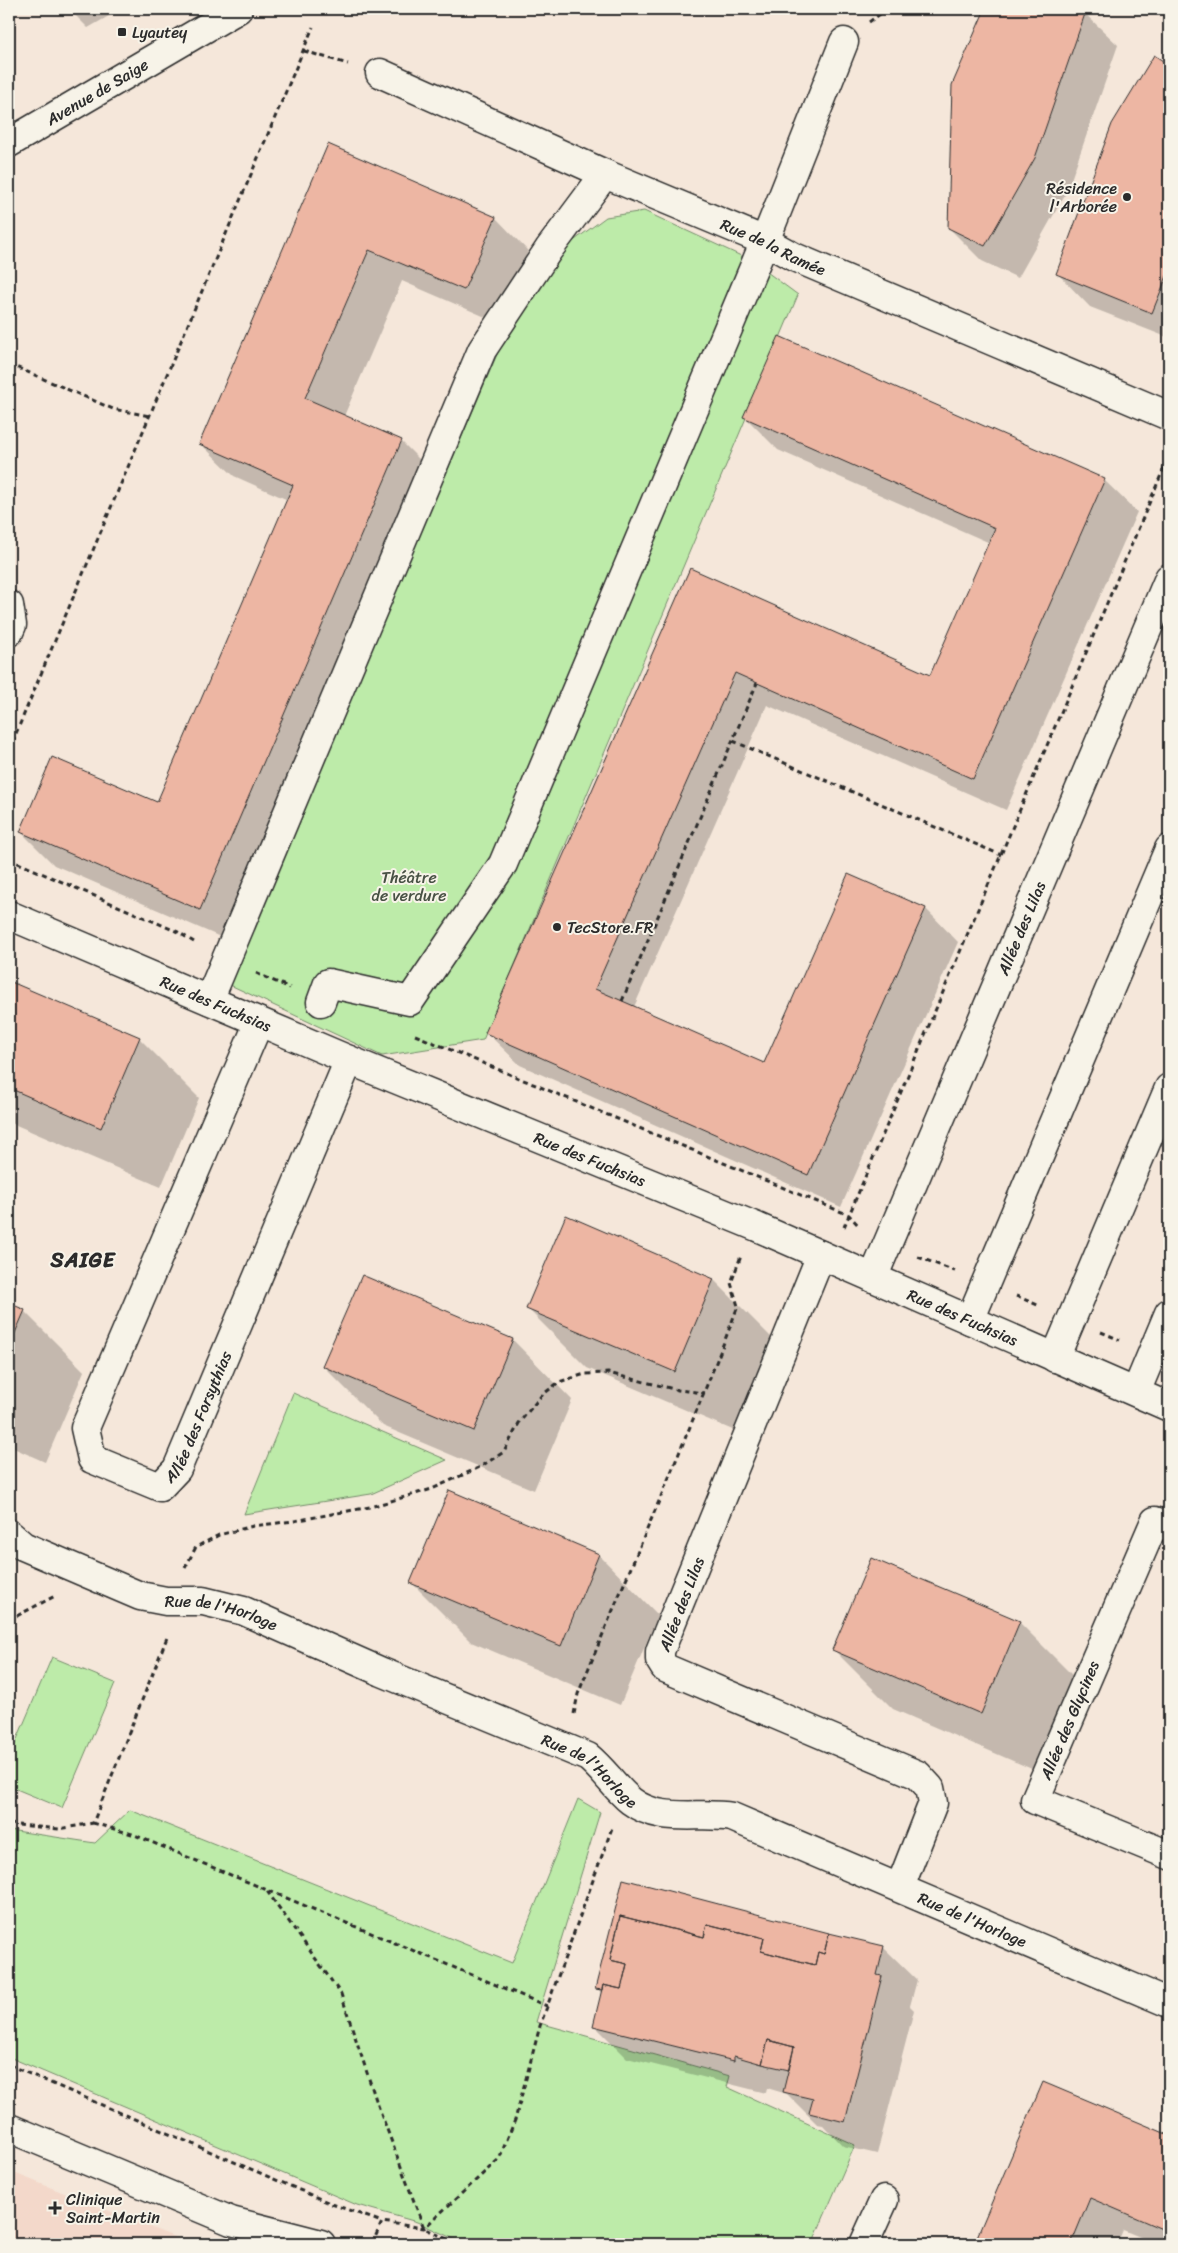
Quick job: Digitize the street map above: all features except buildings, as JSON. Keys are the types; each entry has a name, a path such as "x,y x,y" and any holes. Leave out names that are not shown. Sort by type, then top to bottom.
{"street":[{"name":"Avenue de Saige","path":"9,143 238,9"},
{"path":"321,1002 328,984 410,1002 503,864 765,242 844,42"},
{"name":"Rue de la Ramée","path":"380,73 606,174 765,242 794,257 1169,416"},
{"path":"209,1000 482,350 550,248 606,174"},
{"name":"Allée des Lilas","path":"873,1278 1169,578"},
{"path":"9,605 12,625 9,632"},
{"path":"970,1320 1169,849"},
{"name":"Rue des Fuchsias","path":"9,915 349,1060 753,1226 1169,1407"},
{"name":"Allée des Forsythias","path":"259,1022 85,1428 92,1459 160,1487 177,1469 349,1060"},
{"path":"1055,1358 1169,1088"},
{"name":"Allée des Lilas","path":"826,1257 660,1651 660,1660 666,1668 918,1775 930,1788 932,1803 900,1887"},
{"path":"1136,1392 1169,1313"},
{"name":"Allée des Glycines","path":"1169,1527 1155,1521 1035,1800 1169,1855"},
{"name":"Rue de l'Horloge","path":"9,1534 23,1546 140,1596 166,1601 204,1601 244,1611 588,1757 601,1768 618,1790 629,1799 653,1812 680,1817 718,1815 732,1818 900,1887 1169,2002"},
{"path":"9,2128 231,2221 321,2244"},
{"path":"864,2244 884,2200"}],"path":[{"path":"9,750 314,28"},
{"path":"304,51 380,73"},
{"path":"9,364 112,409 150,416"},
{"path":"826,1257 849,1215 1169,456"},
{"path":"622,1001 757,683"},
{"path":"733,741 1001,855"},
{"path":"9,859 178,932 199,945"},
{"path":"248,970 321,1002"},
{"path":"414,1035 849,1215"},
{"path":"570,1750 578,1694 642,1538 705,1393 738,1306 730,1283 753,1226"},
{"path":"166,1601 196,1547 219,1535 253,1526 294,1521 370,1507 432,1489 478,1468 504,1452 519,1423 541,1396 559,1382 585,1374 608,1372 678,1390 705,1393"},
{"path":"9,1620 60,1594"},
{"path":"93,1823 171,1628"},
{"path":"424,2228 499,2159 515,2120 547,2006 617,1817 629,1799"},
{"path":"9,1824 59,1829 93,1823 132,1834 547,2006"},
{"path":"267,1890 341,1994 376,2100 424,2228"},
{"path":"9,2065 332,2204 382,2222 424,2228 457,2244"},
{"path":"372,2244 382,2222"}],"shaded area":[{"name":"Clinique Saint-Martin","path":"9,2171 192,2244 9,2244"}],"green space":[{"name":"Théâtre de verdure","path":"644,211 752,261 798,295 483,1040 382,1056 228,984 498,352 568,245 606,217"},
{"path":"293,1393 447,1460 371,1494 244,1514"},
{"path":"52,1657 115,1683 62,1808 9,1786 9,1758"},
{"path":"578,1799 600,1812 536,2022 730,2076 727,2087 855,2145 812,2244 465,2244 417,2222 357,2205 9,2057 9,1830 95,1843 130,1810 512,1963"}],"place":[{"name":"Lyautey","path":"122,32"},
{"name":"Résidence l'Arborée","path":"1127,197"},
{"name":"TecStore.FR","path":"557,927"},
{"name":"Clinique Saint-Martin","path":"55,2208"}],"district":[{"name":"SAIGE","path":"83,1260"}]}
